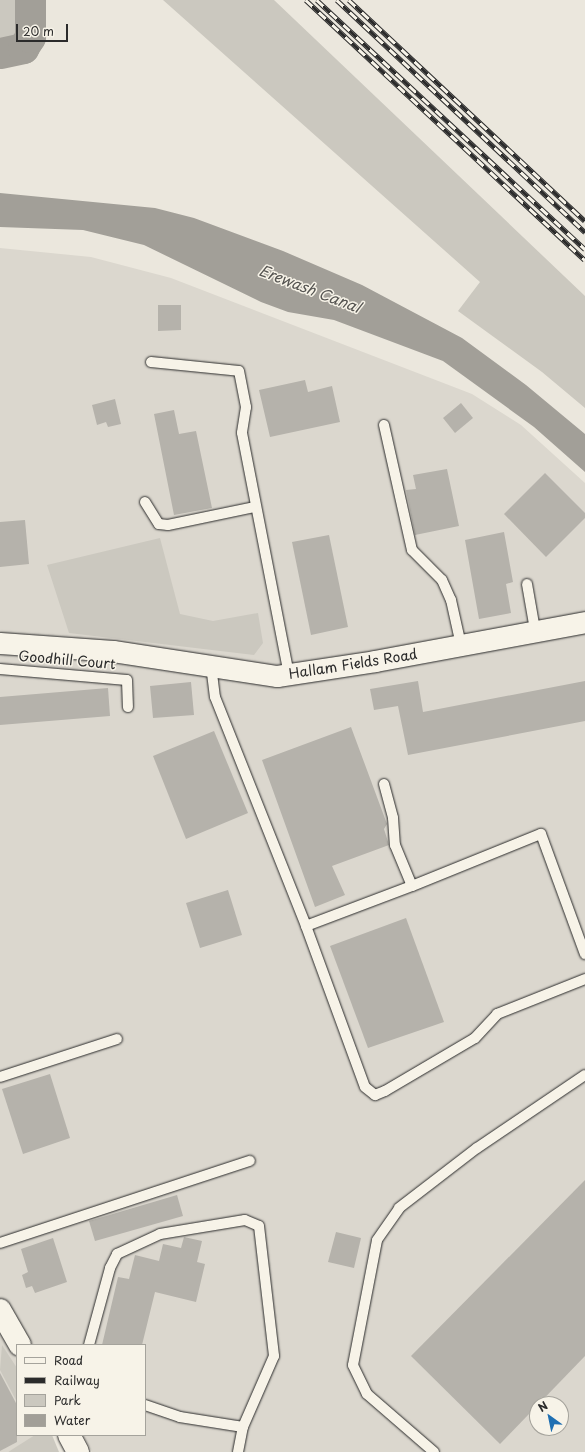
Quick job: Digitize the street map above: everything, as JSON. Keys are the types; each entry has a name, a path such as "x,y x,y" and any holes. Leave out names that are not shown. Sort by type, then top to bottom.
{"street":[{"name":"Hallam Fields Road","path":"0,643 113,650 289,675 585,622"},
{"path":"0,1310 19,1344"},
{"path":"70,1436 78,1452"}],"lane":[{"path":"151,362 239,371 246,407 242,433 255,507 289,675"},
{"path":"384,425 412,550 442,580 451,600 461,644"},
{"path":"145,502 159,524 168,525 255,507"},
{"path":"527,584 535,630"},
{"path":"211,665 214,697 306,926 365,1088 375,1096 475,1038 497,1014 585,979"},
{"name":"Goodhill Court","path":"0,669 127,680 128,707"},
{"path":"384,784 393,818 395,845 412,886"},
{"path":"306,926 412,886 541,834 585,954"},
{"path":"0,1077 116,1039"},
{"path":"434,1452 367,1394 353,1365 377,1240 399,1208 477,1148 585,1075"},
{"path":"0,1242 250,1161"},
{"path":"89,1344 110,1268 117,1254 160,1234 245,1220 259,1226 274,1356 243,1428 238,1452"},
{"path":"146,1405 180,1417 243,1428"}],"shaded area":[{"path":"0,248 91,257 171,278 472,394 521,425 585,483 585,1452 92,1452 84,1436 146,1436 146,1344 16,1344 16,1436 38,1436 8,1452 0,1452"}],"green space":[{"path":"0,0 23,0 26,12 23,38 6,47 0,45"},
{"path":"163,0 274,0 585,296 585,408 542,372 458,311 480,282"},
{"path":"160,538 180,614 213,621 258,613 263,643 254,655 69,633 47,565"},
{"path":"2,1345 16,1366 16,1400 0,1370"},
{"path":"33,1436 52,1436 59,1452 8,1452"}],"water":[{"name":"Erewash Canal","path":"0,193 155,208 194,218 283,251 362,285 462,338 526,385 585,434 585,472 534,427 443,361 334,320 288,312 261,302 144,245 83,230 0,227"}],"building":[{"path":"158,305 181,305 181,330 158,331"},
{"path":"305,380 308,392 332,386 340,422 270,437 259,390"},
{"path":"115,399 121,424 108,427 106,422 97,425 92,405"},
{"path":"461,403 473,418 455,433 443,418"},
{"path":"174,410 179,434 196,431 212,508 174,515 154,414"},
{"path":"447,469 459,526 415,535 406,490 416,489 413,475"},
{"path":"545,473 585,513 585,518 546,557 504,514"},
{"path":"25,520 29,564 0,567 0,522"},
{"path":"504,532 513,582 506,584 511,613 479,619 465,540"},
{"path":"329,535 348,627 311,635 292,542"},
{"path":"418,681 423,712 585,681 585,721 408,755 398,706 374,710 370,689"},
{"path":"191,682 194,715 153,718 150,686"},
{"path":"108,688 110,716 0,725 0,697"},
{"path":"351,727 387,824 384,829 389,845 332,866 345,895 315,907 262,760"},
{"path":"214,731 248,813 186,839 153,756"},
{"path":"228,890 242,935 200,948 186,903"},
{"path":"406,918 444,1022 368,1048 330,946"},
{"path":"50,1074 70,1138 23,1154 2,1089"},
{"path":"585,1180 585,1356 546,1396 529,1396 529,1414 500,1444 411,1356"},
{"path":"177,1195 183,1216 95,1241 89,1221"},
{"path":"336,1232 361,1238 354,1268 328,1262"},
{"path":"184,1237 202,1241 197,1262 205,1264 196,1302 155,1292 142,1344 102,1344 118,1277 129,1279 135,1255 159,1261 163,1244 181,1248"},
{"path":"53,1238 67,1282 35,1293 32,1286 26,1288 22,1275 28,1272 21,1249"},
{"path":"0,1373 16,1403 17,1442 0,1451"}],"waterway":[{"path":"0,53 23,48 30,37 30,0"}],"railway":[{"path":"306,0 585,260"},
{"path":"317,0 585,249"},
{"path":"337,0 585,232"},
{"path":"349,0 585,221"}]}
